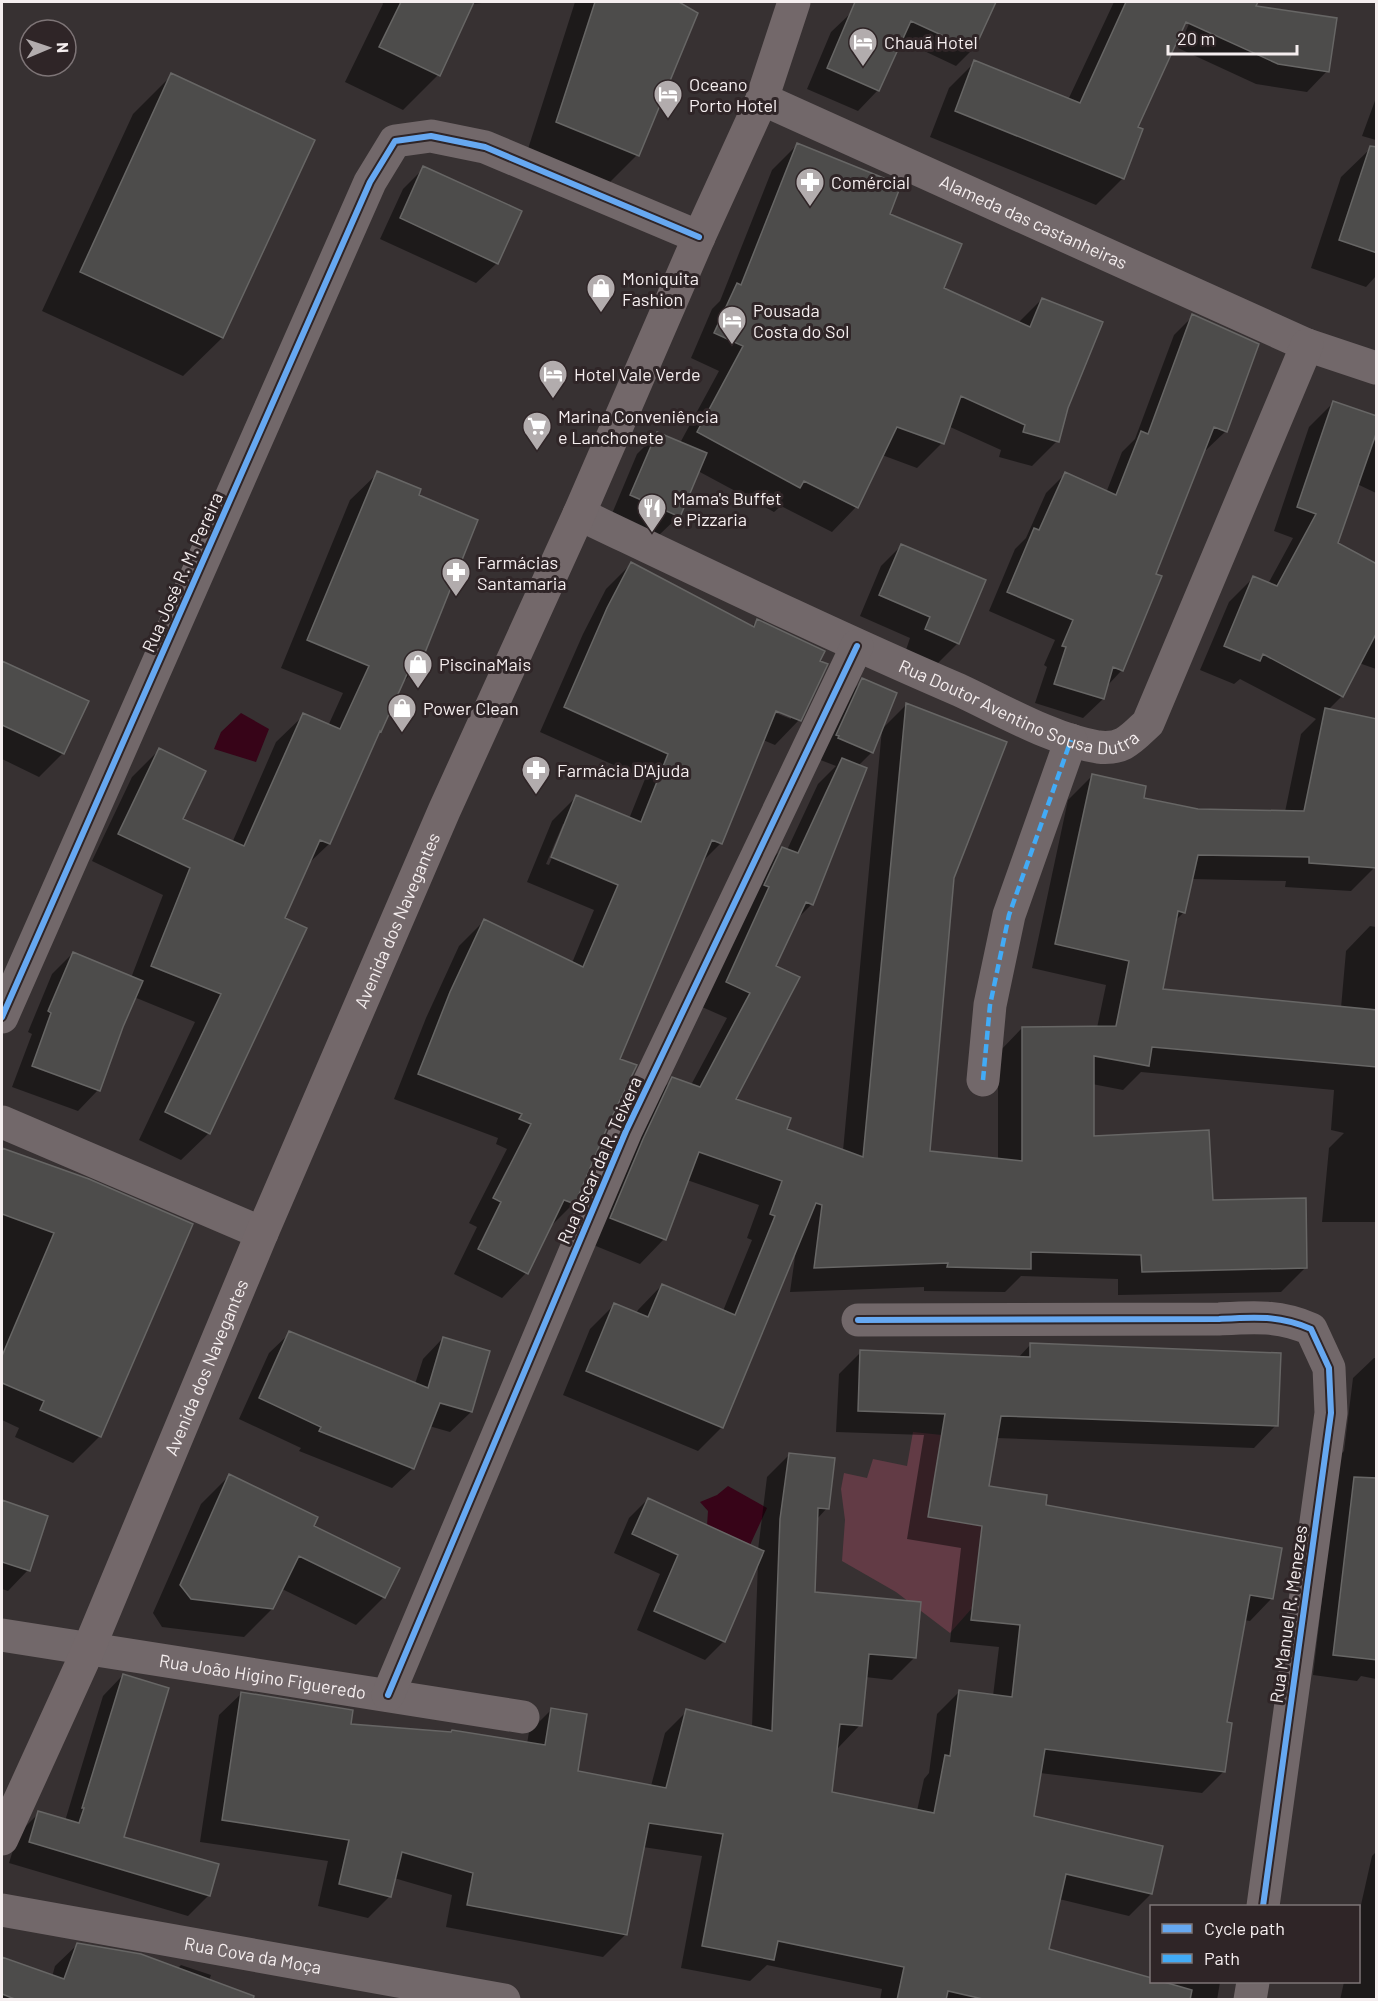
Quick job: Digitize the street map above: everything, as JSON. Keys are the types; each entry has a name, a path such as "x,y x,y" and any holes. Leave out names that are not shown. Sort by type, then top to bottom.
{"main road":[{"name":"Avenida dos Navegantes","path":"2,1839 89,1648 262,1233 444,811 579,514 699,237 762,99 794,2"}],"street":[{"name":"Alameda das castanheiras","path":"762,99 1307,345 1377,368"},
{"name":"Rua José R. M. Pereira","path":"2,1017 370,182 395,141 431,136 485,147 699,237"},
{"name":"Rua Doutor Aventino Sousa Dutra","path":"579,514 857,646 1071,740 1099,747 1123,745 1148,723 1307,345"},
{"name":"Rua Oscar da R. Teixera","path":"388,1695 626,1131 857,646"},
{"path":"983,1080 990,1005 1009,915 1071,740"},
{"path":"2,1122 262,1233"},
{"name":"Rua Manuel R. Menezes","path":"858,1320 1268,1317 1295,1322 1311,1329 1329,1368 1331,1413 1263,1905"},
{"name":"Rua João Higino Figueredo","path":"2,1635 523,1717"},
{"name":"Rua Cova da Moça","path":"2,1910 458,1995 504,2000"},
{"path":"1250,2000 1253,1983"}],"shaded area":[{"path":"241,713 269,729 256,762 214,749 221,732"},
{"path":"913,1432 942,1435 929,1517 983,1526 973,1607 950,1633 896,1592 842,1561 845,1520 841,1489 844,1473 867,1478 873,1459 907,1466"},
{"path":"728,1486 767,1508 750,1545 707,1526 708,1511 700,1502 717,1495"}],"building":[{"path":"401,2 474,2 440,76 379,47"},
{"path":"595,2 679,2 698,13 639,156 556,122"},
{"path":"855,2 996,2 974,50 911,21 879,91 827,68"},
{"path":"1126,2 1258,2 1256,6 1337,18 1329,72 1278,64 1186,22 1138,127 1143,129 1124,179 955,111 974,60 1080,103"},
{"path":"171,73 315,140 223,338 80,272"},
{"path":"797,143 901,185 890,214 962,244 944,288 1030,327 1042,298 1103,322 1068,408 1059,442 1023,432 1025,425 961,396 944,444 897,427 858,508 804,481 800,488 697,432 743,346 714,333 737,283 741,285"},
{"path":"1370,146 1377,147 1377,253 1339,240"},
{"path":"423,166 522,211 498,264 400,218"},
{"path":"1192,314 1259,344 1227,432 1214,427 1156,574 1162,576 1123,671 1113,667 1104,699 1054,684 1066,647 1062,646 1073,620 1007,592 1034,528 1039,530 1065,472 1116,495 1141,431 1148,434"},
{"path":"1333,401 1377,416 1377,431 1338,543 1377,564 1377,632 1343,697 1263,654 1260,661 1224,646 1253,576 1277,586 1316,514 1297,507"},
{"path":"657,432 707,453 680,517 630,495"},
{"path":"377,471 421,489 419,495 478,520 418,670 408,672 330,844 320,840 285,918 307,928 210,1134 165,1112 221,994 151,966 190,868 118,834 159,748 206,771 183,819 244,846 303,713 340,729 369,666 307,640"},
{"path":"901,544 986,580 959,644 925,629 930,617 879,595"},
{"path":"631,562 754,627 757,619 825,651 820,661 828,664 801,721 776,711 722,844 712,840 620,1059 637,1065 609,1123 575,1204 564,1200 528,1274 478,1249 501,1202 493,1198 531,1124 519,1119 522,1114 418,1074 450,992 484,919 583,967 618,885 551,857 576,795 641,822 668,754 564,707 607,608"},
{"path":"2,661 89,701 64,754 2,725"},
{"path":"862,678 897,693 873,753 838,738 839,736 836,735"},
{"path":"906,703 1007,742 954,878 930,1151 1022,1161 1022,1027 1116,1026 1129,961 1055,944 1092,774 1146,786 1144,798 1198,809 1304,811 1325,708 1377,719 1377,868 1309,863 1309,857 1198,855 1185,913 1178,911 1163,989 1377,1010 1377,1067 1152,1047 1149,1066 1094,1056 1094,1136 1209,1130 1213,1200 1306,1198 1307,1268 1142,1272 1141,1255 1031,1252 1031,1269 947,1267 948,1263 814,1268 822,1205 816,1203 723,1428 586,1371 614,1303 648,1317 662,1284 735,1315 775,1216 770,1214 782,1181 699,1152 666,1240 610,1218 672,1077 700,1087 750,993 726,982 769,887 764,885 782,847 798,853 842,758 867,768 813,905 806,902 776,966 800,977 736,1099 791,1118 787,1129 863,1157"},
{"path":"73,952 143,981 123,1027 100,1091 32,1066 51,1013 48,1011"},
{"path":"2,1148 89,1179 193,1224 101,1437 40,1410 44,1401 2,1383 2,1356 54,1233 2,1214"},
{"path":"289,1331 428,1388 443,1337 490,1351 472,1412 440,1403 414,1469 319,1431 321,1427 259,1398"},
{"path":"1030,1343 1281,1353 1278,1426 1001,1416 989,1486 1047,1495 1046,1505 1282,1548 1273,1599 1250,1595 1227,1722 1232,1723 1225,1772 1045,1749 1034,1816 1163,1846 1152,1894 1066,1874 1049,1949 1150,1977 1150,1983 1168,1983 1192,1990 1190,2000 987,2000 948,1991 946,2000 897,2000 904,1967 778,1941 774,1960 702,1946 723,1834 649,1823 627,1935 467,1905 473,1873 402,1852 391,1897 339,1884 349,1840 222,1820 241,1692 353,1710 351,1724 451,1732 452,1730 545,1745 551,1708 587,1714 578,1771 666,1788 686,1709 772,1731 780,1519 789,1453 835,1458 829,1509 818,1508 815,1592 921,1602 916,1658 869,1654 862,1726 840,1724 832,1792 934,1813 945,1755 950,1756 959,1690 1012,1697 1020,1625 971,1620 982,1526 928,1517 945,1414 858,1411 860,1350 1030,1357"},
{"path":"229,1474 318,1517 314,1526 400,1568 385,1598 299,1556 273,1609 191,1599 180,1585"},
{"path":"1354,1477 1377,1478 1377,1660 1333,1655"},
{"path":"648,1498 764,1551 725,1642 654,1611 678,1555 632,1534"},
{"path":"2,1500 48,1516 30,1571 2,1562"},
{"path":"123,1674 169,1688 124,1837 219,1864 210,1896 29,1842 38,1811 79,1823"},
{"path":"77,1943 141,1954 254,1996 253,2000 17,2000 2,1994 2,1957 64,1979"}],"marked path":[{"path":"983,1080 990,1005 1009,915 1071,740"}],"cycle path":[{"path":"2,1017 370,182 395,141 431,136 485,147 699,237"},
{"path":"388,1695 626,1131 857,646"},
{"path":"858,1320 1255,1318 1288,1321 1311,1329 1329,1368 1331,1413 1263,1905"}],"place":[{"name":"Chauã Hotel","path":"863,68"},
{"name":"Oceano Porto Hotel","path":"668,120"},
{"name":"Comércial","path":"810,208"},
{"name":"Moniquita Fashion","path":"601,314"},
{"name":"Pousada Costa do Sol","path":"732,346"},
{"name":"Hotel Vale Verde","path":"553,400"},
{"name":"Marina Conveniência e Lanchonete","path":"537,452"},
{"name":"Mama's Buffet e Pizzaria","path":"652,534"},
{"name":"Farmácias Santamaria","path":"456,598"},
{"name":"PiscinaMais","path":"418,690"},
{"name":"Power Clean","path":"402,734"},
{"name":"Farmácia D'Ajuda","path":"536,796"}]}
